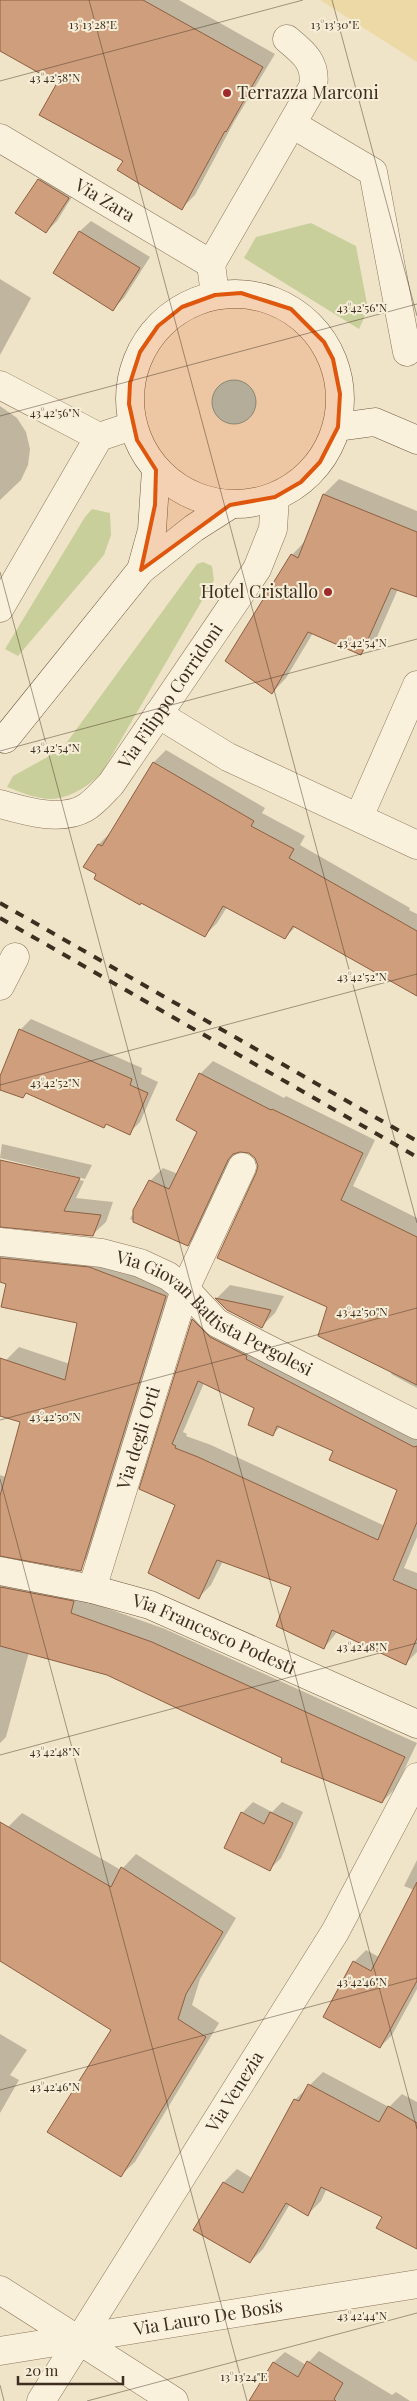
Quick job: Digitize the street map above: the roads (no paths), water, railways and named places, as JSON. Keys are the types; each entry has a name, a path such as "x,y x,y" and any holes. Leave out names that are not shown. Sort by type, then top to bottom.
{"street":[{"path":"215,295 211,264 313,87 315,76 310,59 288,39"},
{"path":"292,124 373,172 407,352"},
{"name":"Via Zara","path":"0,138 211,264"},
{"path":"241,293 264,297 291,309 312,327 324,342 333,359 340,394 338,428 320,462 301,482 275,497 252,504 230,505 200,499 182,490 156,470 137,440 132,426 129,404 130,383 140,352 158,326 182,307 215,295 241,293"},
{"path":"0,385 99,437"},
{"path":"338,428 375,422 415,438"},
{"path":"0,608 99,437 132,426"},
{"path":"141,570 152,530 156,470"},
{"name":"Via Filippo Corridoni","path":"0,804 48,814 72,814 86,808 111,784 257,569 273,529 275,497"},
{"path":"5,739 141,570 194,528 230,505"},
{"path":"359,817 417,685"},
{"path":"158,714 228,757 417,844"},
{"path":"0,986 15,957"},
{"name":"Via degli Orti","path":"92,1589 185,1289 242,1167"},
{"name":"Via Giovan Battista Pergolesi","path":"0,1242 102,1253 140,1263 168,1276 185,1289 217,1323 417,1425"},
{"name":"Via Francesco Podesti","path":"0,1571 92,1589 150,1605 417,1724"},
{"name":"Via Venezia","path":"41,2401 335,1932 417,1777"},
{"name":"Via Lauro De Bosis","path":"0,2351 78,2340 417,2284"},
{"path":"0,2290 174,2401"}],"water":[{"path":"238,380 250,386 255,394 255,410 250,418 242,423 230,424 218,418 213,410 212,398 218,386 226,381"}],"railway":[{"path":"0,903 417,1141"},
{"path":"0,918 417,1157"}],"place":[{"name":"Terrazza Marconi","path":"227,93"},
{"name":"Hotel Cristallo","path":"328,592"}]}
